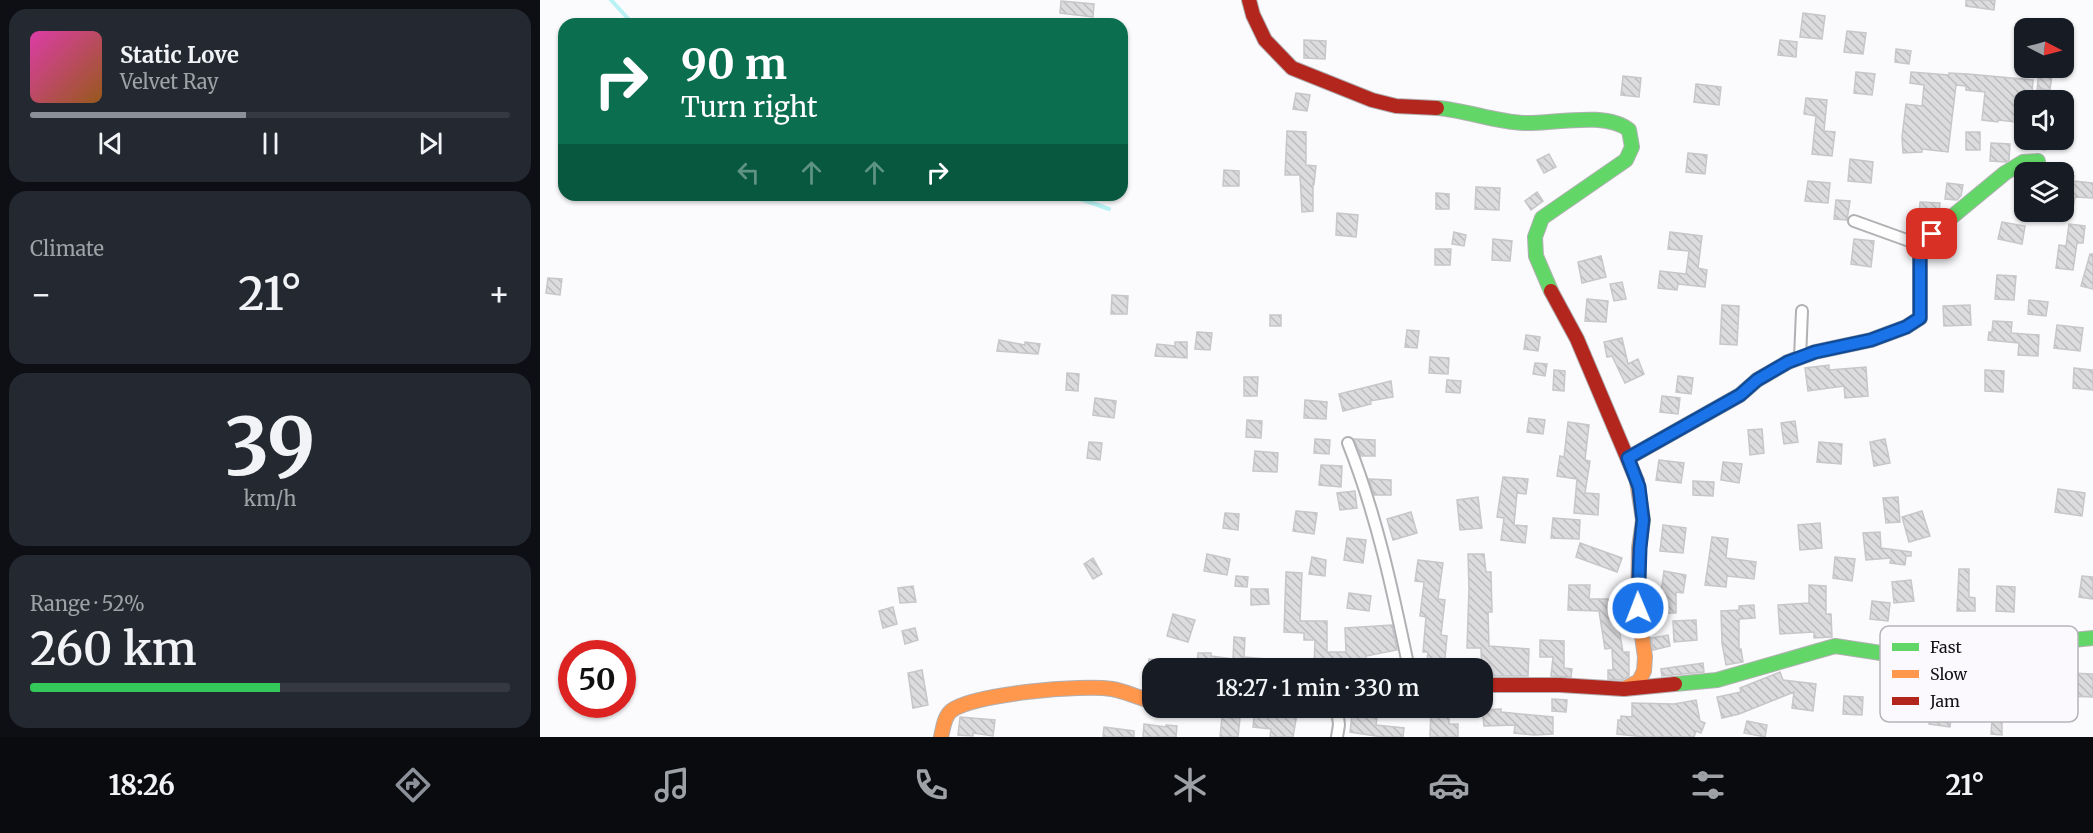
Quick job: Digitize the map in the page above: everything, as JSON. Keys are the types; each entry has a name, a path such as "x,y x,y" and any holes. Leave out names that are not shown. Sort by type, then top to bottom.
{"main road":[{"path":"1249,0 1253,15 1265,40 1292,68 1372,100 1396,106 1452,109 1522,123 1606,120 1623,125 1629,130 1632,147 1626,160 1542,218 1535,237 1536,256 1542,273 1577,339 1639,487 1643,520 1638,608 1645,657 1639,681 1624,688"},
{"path":"1628,458 1740,395 1757,380 1788,362 1815,352 1871,340 1906,327 1920,318 1920,252 1922,247 1942,225 2005,173 2023,162 2038,161"},
{"path":"2078,640 2093,638"},
{"path":"1493,686 1560,685 1624,688 1717,680 1835,646 1880,653"},
{"path":"941,737 947,717 952,710 975,702 1080,687 1111,689 1142,698"}],"street":[{"path":"1854,221 1922,247"},
{"path":"1800,358 1802,311"},
{"path":"1348,443 1360,473 1386,562 1407,658"},
{"path":"1337,737 1338,718"}],"building":[{"path":"1966,0 1995,0 1994,10 1966,6"},
{"path":"1061,1 1094,4 1093,17 1060,13"},
{"path":"1803,13 1825,16 1822,39 1800,37"},
{"path":"1847,31 1866,33 1863,54 1844,52"},
{"path":"1304,40 1326,41 1325,59 1304,58"},
{"path":"1780,40 1797,42 1796,57 1778,55"},
{"path":"1896,49 1911,51 1909,64 1895,62"},
{"path":"1856,72 1875,74 1872,95 1854,93"},
{"path":"1911,72 2033,80 2032,90 2014,90 2014,122 1982,120 1985,92 1966,90 1966,86 1956,85 1948,152 1922,149 1922,152 1903,153 1902,137 1906,104 1922,106 1924,85 1910,83"},
{"path":"1623,76 1641,78 1639,97 1621,95"},
{"path":"2038,78 2052,78 2050,90 2037,89"},
{"path":"1696,84 1721,87 1719,105 1694,102"},
{"path":"1296,93 1310,95 1307,111 1293,109"},
{"path":"1806,98 1827,100 1824,131 1835,132 1832,156 1812,154 1816,116 1804,114"},
{"path":"1287,131 1306,132 1306,165 1316,166 1313,183 1313,211 1302,212 1300,175 1285,175"},
{"path":"1966,132 1980,132 1980,150 1966,150"},
{"path":"1991,143 2010,144 2009,160 2006,162 1990,161"},
{"path":"1688,153 1707,155 1705,174 1686,172"},
{"path":"1549,154 1556,167 1544,173 1537,160"},
{"path":"1850,159 1873,162 1871,183 1848,181"},
{"path":"1224,170 1239,171 1239,186 1223,186"},
{"path":"1808,181 1830,183 1828,203 1805,201"},
{"path":"2074,181 2093,183 2093,198 2075,197 2074,203"},
{"path":"1947,183 1963,185 1961,196 1957,200 1945,199"},
{"path":"1476,187 1500,188 1499,210 1475,209"},
{"path":"1537,192 1543,201 1531,210 1525,201"},
{"path":"1436,193 1449,194 1449,209 1436,209"},
{"path":"1836,200 1850,201 1847,220 1834,219"},
{"path":"1920,202 1940,203 1939,215 1935,219 1919,219"},
{"path":"1337,213 1358,215 1356,237 1336,235"},
{"path":"2002,222 2025,226 2022,244 1998,239"},
{"path":"2069,224 2085,226 2083,243 2077,243 2073,270 2056,268 2059,245 2066,246"},
{"path":"1454,232 1466,235 1464,246 1452,244"},
{"path":"1670,232 1702,236 1698,268 1707,270 1705,287 1678,284 1677,290 1658,288 1660,271 1686,274 1689,251 1668,249"},
{"path":"1493,239 1512,241 1510,261 1492,260"},
{"path":"1854,239 1874,241 1871,267 1851,264"},
{"path":"1435,249 1451,249 1450,265 1435,265"},
{"path":"2090,254 2093,254 2093,289 2081,286"},
{"path":"1601,256 1606,277 1582,283 1578,262"},
{"path":"1997,275 2016,276 2014,300 1995,299"},
{"path":"548,278 562,279 560,295 546,293"},
{"path":"1622,282 1626,299 1614,301 1610,284"},
{"path":"1112,295 1128,296 1127,314 1111,314"},
{"path":"1587,299 1608,301 1606,322 1585,321"},
{"path":"2029,300 2048,302 2046,316 2028,314"},
{"path":"1722,305 1739,306 1737,345 1720,344"},
{"path":"1970,305 1971,325 1944,326 1943,306"},
{"path":"1270,315 1281,315 1281,326 1270,326"},
{"path":"1993,321 2012,322 2011,333 2039,335 2038,356 2018,355 2019,343 1988,340 1989,332 1992,332"},
{"path":"2057,325 2083,328 2080,351 2054,348"},
{"path":"1407,330 1419,331 1417,348 1405,347"},
{"path":"1197,332 1212,333 1210,350 1195,349"},
{"path":"1526,335 1540,337 1538,351 1524,349"},
{"path":"1622,338 1628,364 1638,359 1644,374 1625,383 1612,356 1607,357 1604,342"},
{"path":"999,340 1025,345 1025,342 1040,344 1038,354 997,351"},
{"path":"1175,342 1187,342 1187,358 1155,356 1157,344 1175,346"},
{"path":"1430,357 1449,358 1448,374 1429,373"},
{"path":"1535,363 1547,364 1545,376 1533,374"},
{"path":"1829,365 1829,370 1866,367 1868,396 1845,398 1844,386 1808,391 1805,368"},
{"path":"2074,368 2093,370 2093,390 2073,388"},
{"path":"1554,370 1565,371 1564,391 1553,390"},
{"path":"1985,370 2004,371 2003,392 1985,391"},
{"path":"1067,373 1079,374 1078,391 1066,390"},
{"path":"1678,376 1693,378 1691,394 1676,392"},
{"path":"1244,377 1258,377 1257,396 1244,396"},
{"path":"1447,380 1461,381 1460,393 1446,392"},
{"path":"1391,381 1393,397 1370,401 1371,404 1343,411 1339,394"},
{"path":"1662,396 1680,398 1678,414 1660,412"},
{"path":"1095,398 1116,401 1114,418 1093,415"},
{"path":"1305,400 1327,402 1326,419 1304,418"},
{"path":"1529,418 1545,420 1543,434 1527,432"},
{"path":"1247,420 1262,421 1261,438 1246,437"},
{"path":"1795,421 1798,442 1784,444 1781,423"},
{"path":"1568,422 1589,425 1585,460 1590,461 1585,493 1599,494 1598,515 1574,513 1577,479 1557,476 1560,456 1564,457"},
{"path":"1762,429 1764,453 1750,455 1748,430"},
{"path":"1315,439 1330,440 1329,454 1314,453"},
{"path":"1354,439 1375,440 1375,456 1361,456"},
{"path":"1885,439 1890,463 1874,466 1870,442"},
{"path":"1089,442 1102,443 1100,460 1087,458"},
{"path":"1819,442 1842,444 1841,464 1817,462"},
{"path":"1255,451 1278,453 1277,472 1253,471"},
{"path":"1659,460 1684,463 1681,483 1656,480"},
{"path":"1723,462 1742,464 1739,483 1721,480"},
{"path":"1321,465 1342,466 1341,487 1319,485"},
{"path":"1503,477 1528,479 1526,494 1517,493 1514,525 1527,526 1525,543 1501,540 1504,518 1497,517"},
{"path":"1369,479 1391,480 1391,495 1374,495"},
{"path":"1693,481 1714,482 1713,496 1693,495"},
{"path":"2058,489 2085,493 2082,516 2055,512"},
{"path":"1355,491 1357,508 1340,510 1337,493"},
{"path":"1478,497 1482,528 1460,530 1457,500"},
{"path":"1898,497 1900,522 1886,523 1883,498"},
{"path":"1296,511 1317,513 1314,534 1293,531"},
{"path":"1922,511 1930,536 1909,542 1902,517"},
{"path":"1411,512 1417,533 1393,540 1387,519"},
{"path":"1225,513 1239,514 1238,530 1223,528"},
{"path":"1553,518 1580,520 1579,539 1551,538"},
{"path":"1820,523 1822,548 1800,550 1798,525"},
{"path":"1663,525 1686,528 1683,553 1660,551"},
{"path":"1880,532 1881,548 1911,552 1911,556 1906,556 1905,565 1890,563 1891,558 1866,560 1863,533"},
{"path":"1712,537 1728,539 1726,558 1756,562 1754,579 1727,576 1726,587 1705,585"},
{"path":"1347,538 1366,540 1363,563 1344,560"},
{"path":"1580,543 1622,558 1617,572 1576,557"},
{"path":"1207,554 1230,559 1227,575 1204,571"},
{"path":"1468,554 1484,554 1486,572 1491,572 1492,612 1488,612 1489,646 1529,649 1528,676 1493,676 1493,658 1481,658 1481,648 1467,648"},
{"path":"1312,557 1326,560 1325,576 1309,574"},
{"path":"1835,557 1855,559 1852,581 1833,578"},
{"path":"1093,558 1102,574 1093,579 1084,564"},
{"path":"1418,560 1443,563 1438,599 1445,600 1441,635 1447,636 1445,658 1427,658 1428,652 1423,652 1426,617 1420,616 1424,582 1415,581"},
{"path":"1959,569 1969,569 1969,597 1975,598 1975,611 1957,611"},
{"path":"1664,571 1686,575 1683,593 1676,592 1676,613 1648,613 1647,599 1660,599"},
{"path":"1286,572 1302,573 1300,621 1327,621 1327,652 1346,652 1345,628 1392,625 1397,650 1366,656 1366,658 1314,658 1315,640 1304,640 1304,633 1284,632"},
{"path":"1236,576 1248,577 1247,587 1235,586"},
{"path":"2082,576 2093,577 2093,599 2079,597"},
{"path":"1911,580 1914,601 1894,603 1892,582"},
{"path":"1569,585 1590,585 1589,599 1619,599 1618,622 1623,652 1629,652 1629,676 1622,680 1608,679 1608,670 1613,670 1612,648 1605,649 1599,611 1568,610"},
{"path":"1809,585 1826,586 1826,614 1831,614 1832,637 1814,638 1814,632 1780,634 1778,605 1809,603"},
{"path":"913,586 916,602 900,603 898,588"},
{"path":"1997,586 2015,587 2014,612 1996,611"},
{"path":"1251,589 1268,589 1269,604 1251,605"},
{"path":"1349,593 1371,596 1369,611 1347,608"},
{"path":"1872,601 1890,603 1888,621 1870,619"},
{"path":"1754,605 1755,618 1739,619 1739,649 1741,649 1743,662 1726,665 1722,643 1721,611 1739,610 1739,606"},
{"path":"893,607 897,624 883,628 879,611"},
{"path":"1173,614 1195,620 1188,642 1167,636"},
{"path":"1696,620 1697,640 1674,642 1673,621"},
{"path":"915,628 918,640 905,644 902,631"},
{"path":"1668,635 1670,646 1653,650 1651,638"},
{"path":"1234,637 1245,638 1244,657 1255,658 1233,658"},
{"path":"1540,640 1564,641 1564,668 1572,669 1571,677 1551,676 1553,657 1540,657"},
{"path":"1198,653 1211,653 1211,656 1226,658 1198,658"},
{"path":"1703,663 1704,672 1662,676 1661,669"},
{"path":"922,670 928,705 913,708 908,673"},
{"path":"1780,672 1783,680 1816,684 1813,711 1792,708 1794,692 1739,714 1722,718 1717,697 1741,692 1740,688"},
{"path":"2078,673 2093,674 2093,697 2078,696"},
{"path":"1844,696 1863,697 1862,715 1843,714"},
{"path":"1552,699 1567,700 1566,712 1552,711"},
{"path":"1696,700 1700,721 1705,723 1701,733 1696,731 1694,737 1644,737 1617,734 1618,720 1621,720 1621,716 1632,717 1632,703 1674,704"},
{"path":"1493,709 1553,717 1553,734 1514,733 1515,725 1484,726 1483,718 1493,718"},
{"path":"960,717 995,720 993,736 973,733 973,736 958,735"},
{"path":"1222,718 1240,718 1238,737 1220,737"},
{"path":"1254,718 1296,718 1293,737 1270,737 1271,729 1253,727"},
{"path":"1352,718 1377,718 1376,725 1404,728 1403,737 1382,737 1350,732"},
{"path":"1431,718 1449,718 1449,724 1458,724 1458,737 1430,737"},
{"path":"1747,721 1767,725 1765,737 1744,733"},
{"path":"1929,722 1951,722 1950,727 1929,724"},
{"path":"1992,722 2002,722 2002,735 1991,734"},
{"path":"1144,724 1177,726 1176,737 1143,737"},
{"path":"1104,727 1134,731 1134,737 1103,737"}],"waterway":[{"path":"611,0 628,18"},
{"path":"1086,201 1109,209"}],"traffic: fast":[{"path":"1437,108 1524,123 1607,121 1629,130 1632,147 1626,160 1542,218 1535,237 1536,256 1551,291"},
{"path":"1628,458 1740,395 1757,380 1788,362 1815,352 1871,340 1906,327 1920,318 1920,252 1922,247 1942,225 2005,173 2023,162 2038,161"},
{"path":"2078,640 2093,638"},
{"path":"1675,684 1717,680 1835,646 1880,653"}],"traffic: slow":[{"path":"1624,689 1639,681 1644,671 1645,657 1638,608 1639,548 1643,520 1637,481"},
{"path":"941,737 945,720 951,711 963,705 1004,695 1054,689 1098,688 1117,690 1142,698"}],"traffic: jam":[{"path":"1249,0 1253,15 1265,40 1292,68 1372,100 1396,106 1437,108"},
{"path":"1551,291 1577,339 1637,481"},
{"path":"1493,685 1560,685 1624,689 1675,684"}],"route":[{"path":"1638,608 1643,520 1639,487 1628,458 1702,418 1715,408 1740,395 1757,380 1788,362 1815,352 1859,344 1892,333 1920,318 1920,252 1932,234"}]}
